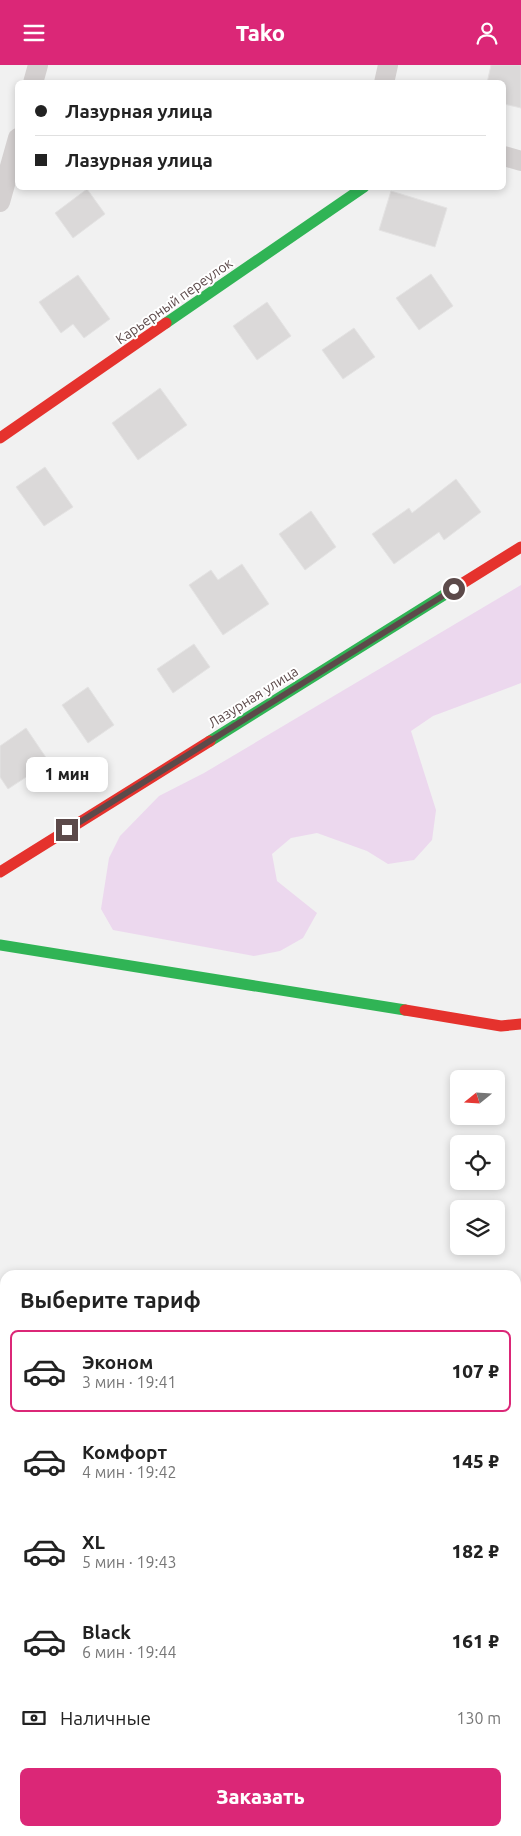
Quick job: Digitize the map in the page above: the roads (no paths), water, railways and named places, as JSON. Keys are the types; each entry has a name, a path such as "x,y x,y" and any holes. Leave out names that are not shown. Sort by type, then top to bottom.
{"street":[{"path":"34,80 38,65"},
{"path":"385,80 388,65"},
{"path":"0,202 15,149"},
{"path":"506,157 521,161"},
{"name":"Карьерный переулок","path":"0,438 360,190"},
{"name":"Лазурная улица","path":"0,872 521,547"},
{"path":"0,945 501,1025 521,1025"}]}
